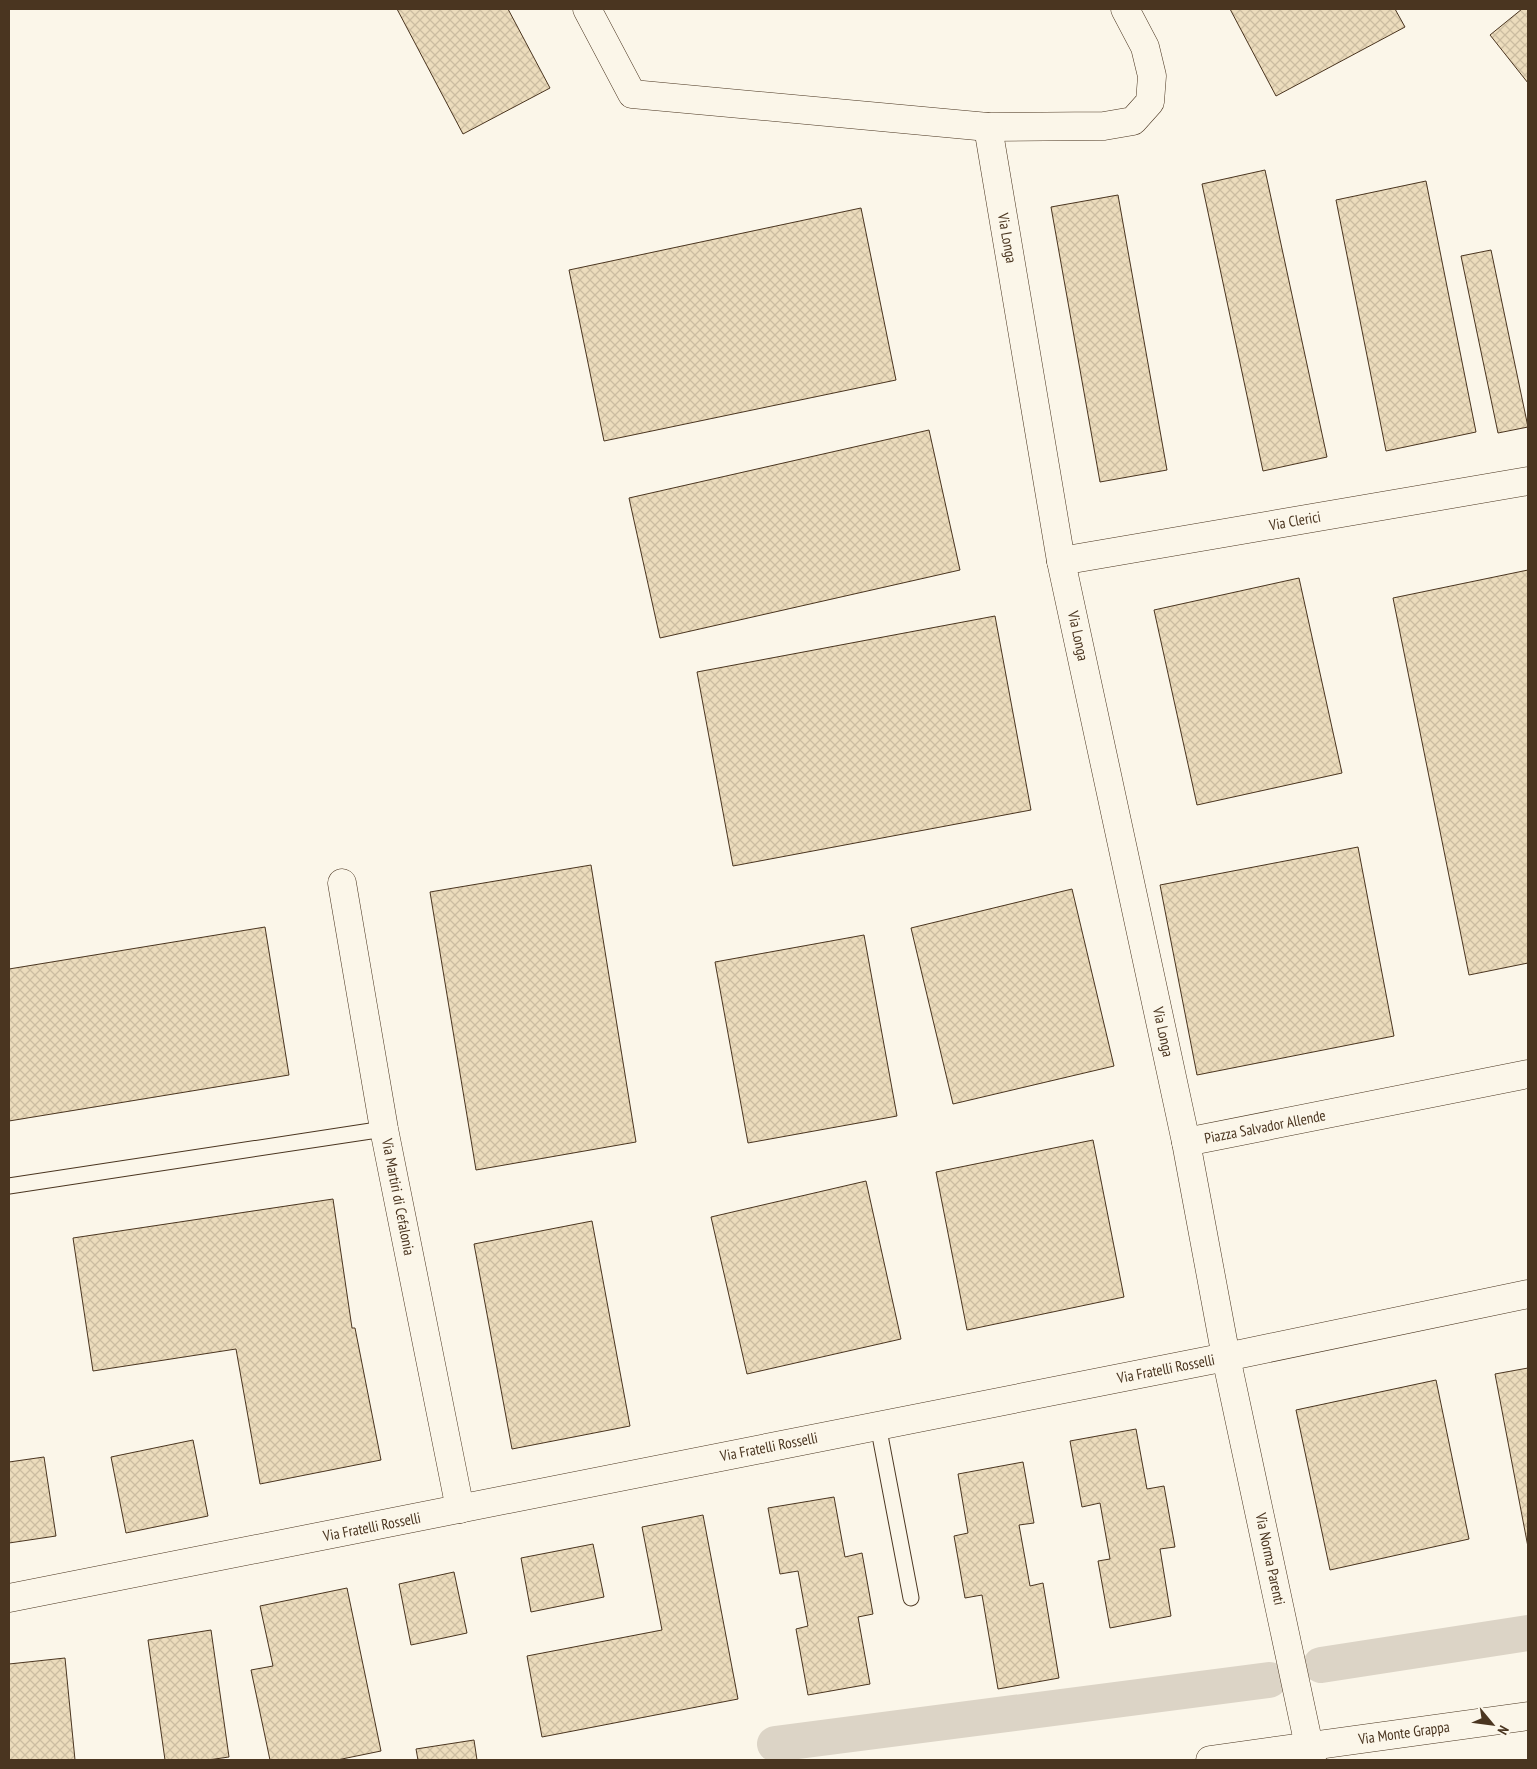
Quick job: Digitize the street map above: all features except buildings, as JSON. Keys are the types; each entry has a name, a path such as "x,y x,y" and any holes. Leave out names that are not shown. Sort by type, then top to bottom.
{"street":[{"path":"587,9 632,94 988,127 1104,126 1132,121 1150,102 1152,76 1145,46 1125,9"},
{"name":"Via Longa","path":"988,127 1061,561 1186,1142"},
{"name":"Via Clerici","path":"1061,561 1528,481"},
{"name":"Via Martiri di Cefalonia","path":"342,884 384,1129 460,1509"},
{"name":"Piazza Salvador Allende","path":"1226,1357 1186,1142 1528,1074"},
{"name":"Via Fratelli Rosselli","path":"9,1598 1226,1357 1528,1294"},
{"name":"Via Norma Parenti","path":"1226,1357 1311,1753"},
{"name":"Via Monte Grappa","path":"1210,1760 1311,1753 1528,1716"}],"lane":[{"path":"9,1186 384,1129"},
{"path":"878,1425 911,1598"}],"waterway":[{"path":"1321,1665 1528,1633"},
{"path":"775,1744 1269,1680"}]}
